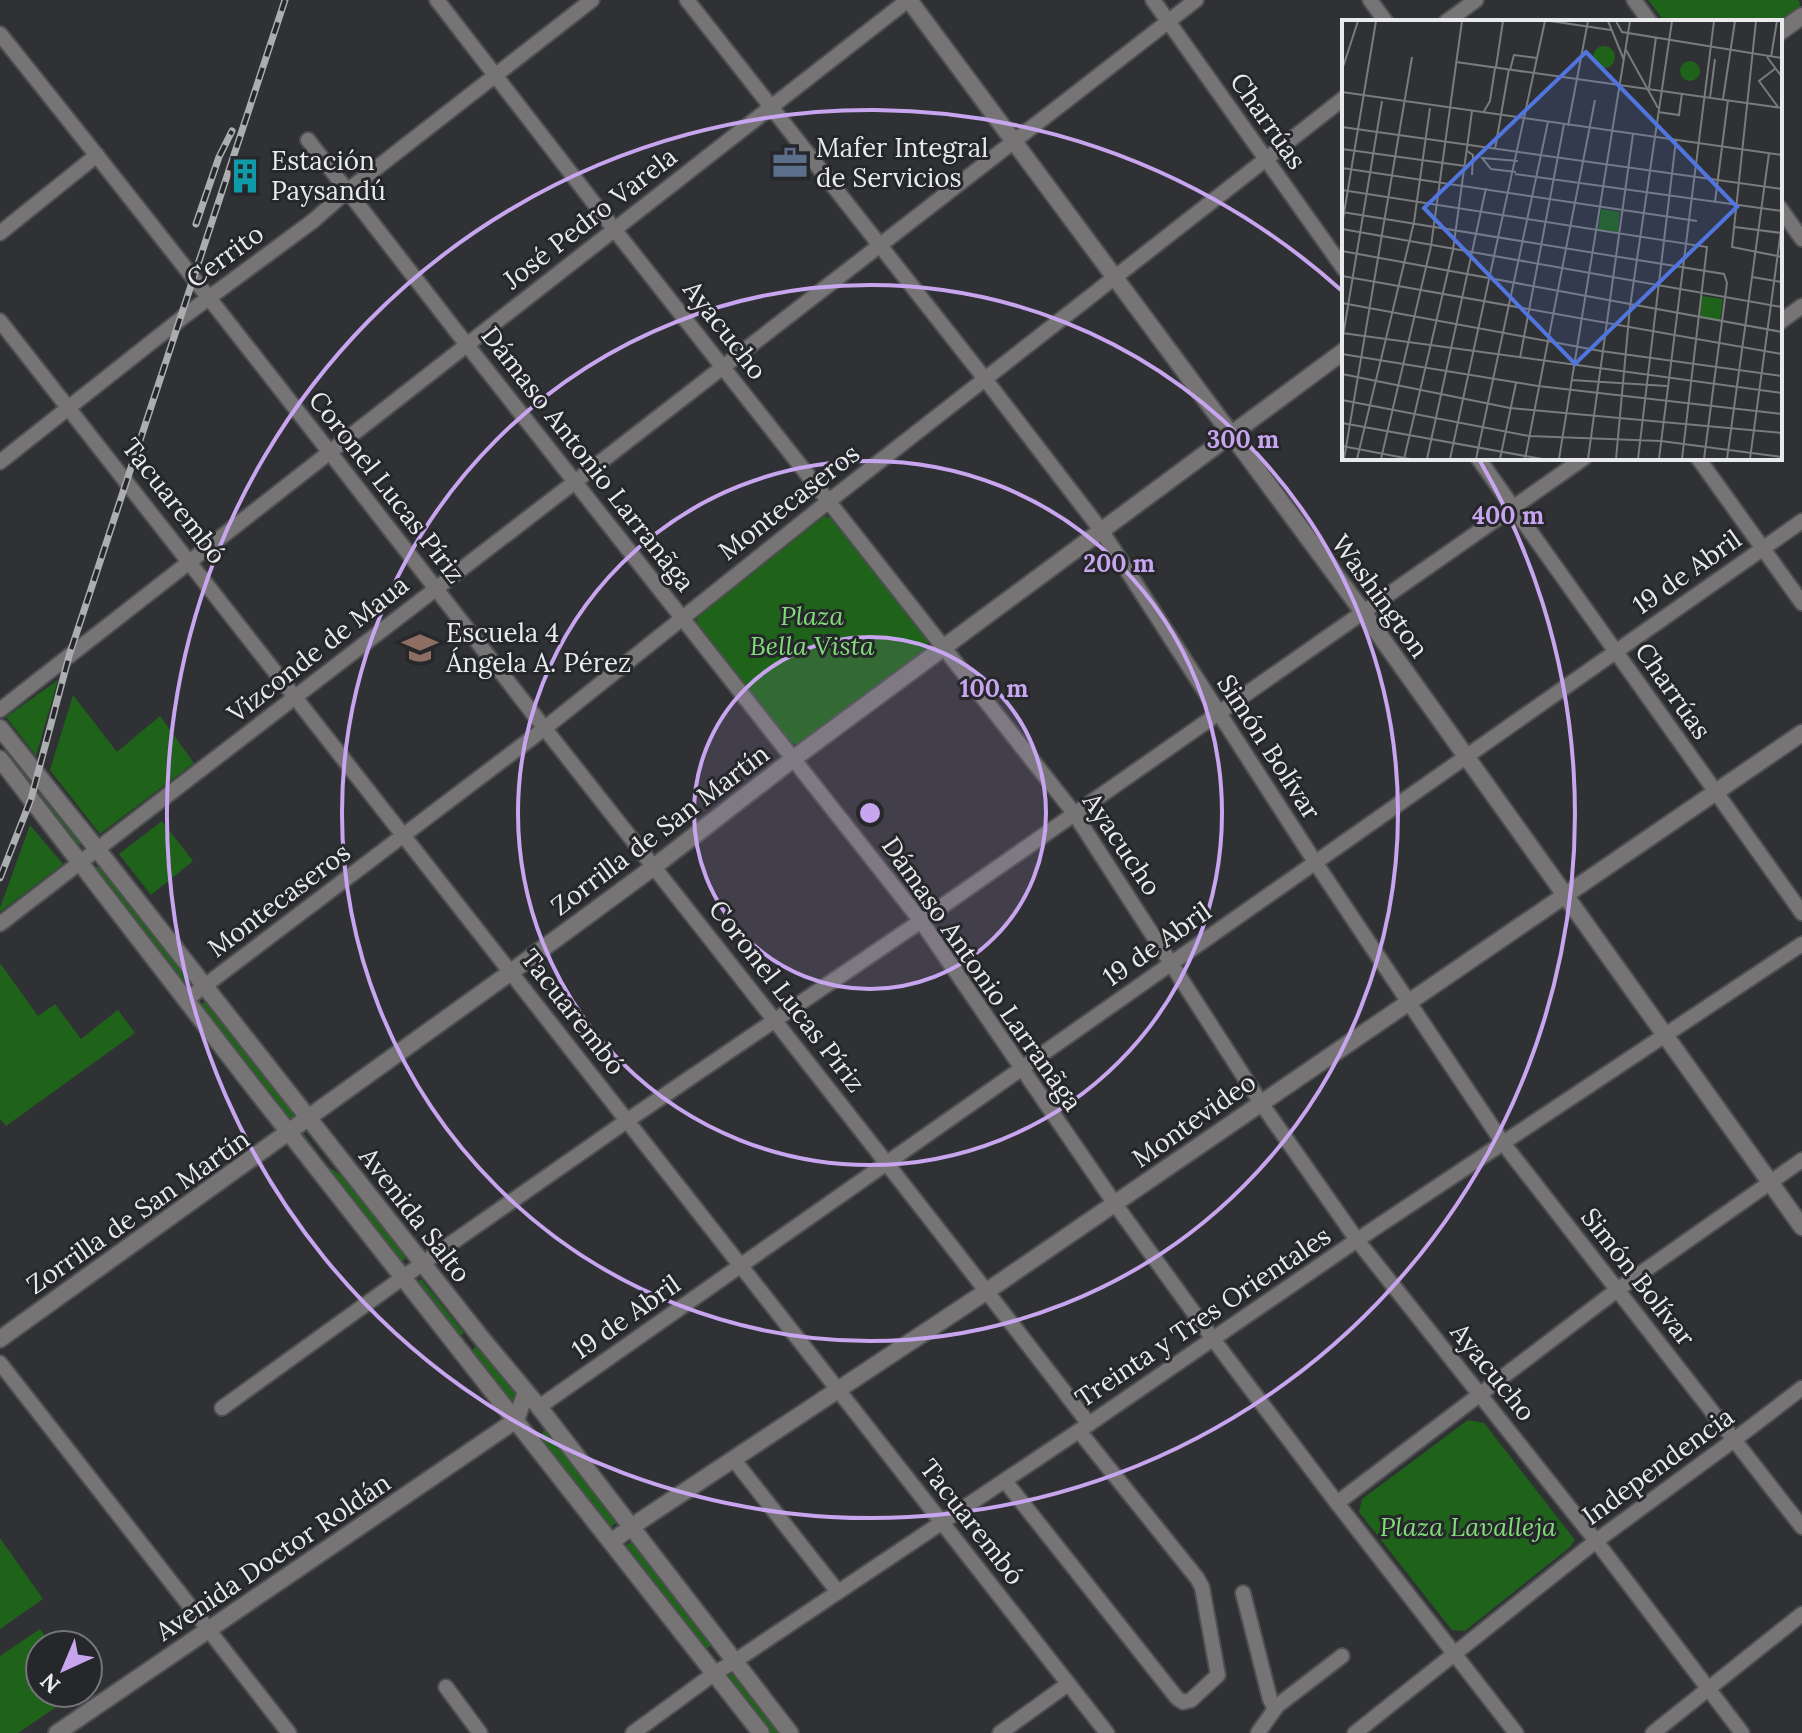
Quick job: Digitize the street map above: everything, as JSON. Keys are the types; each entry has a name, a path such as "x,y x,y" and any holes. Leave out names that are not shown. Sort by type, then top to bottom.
{"street":[{"name":"Ayacucho","path":"437,0 1074,813 1261,1103 1357,1240 1596,1541 1742,1733"},
{"name":"Cerrito","path":"0,462 210,297 313,221 347,191 592,0"},
{"name":"Simón Bolívar","path":"687,0 1101,530 1315,862 1503,1143 1802,1527"},
{"name":"José Pedro Varela","path":"0,710 909,0"},
{"name":"Washington","path":"909,0 1363,612 1802,1227"},
{"name":"Charrúas","path":"1153,0 1342,266"},
{"name":"Vizconde de Maua","path":"0,924 1196,0"},
{"path":"1370,0 1385,20"},
{"path":"1449,20 1476,0"},
{"path":"1634,0 1649,20"},
{"path":"1782,31 1802,16"},
{"name":"Coronel Lucas Píriz","path":"0,34 210,297 987,1291 1084,1428 1197,1578 1202,1587 1218,1675 1191,1700 1183,1702 1177,1698 1005,1481"},
{"name":"Montecaseros","path":"186,1000 545,728 1342,100"},
{"name":"Dámaso Antonio Larranãga","path":"308,140 921,921 1115,1204 1213,1339 1516,1733"},
{"path":"0,233 97,155"},
{"path":"1782,211 1802,239"},
{"path":"1782,321 1802,306"},
{"name":"Tacuarembó","path":"0,321 1107,1733"},
{"name":"Zorrilla de San Martín","path":"0,1339 511,972 944,646 1342,352"},
{"name":"Charrúas","path":"1479,460 1802,913"},
{"path":"222,1408 628,1120 921,921 1581,460"},
{"path":"1699,460 1802,603"},
{"name":"19 de Abril","path":"539,1407 1802,521"},
{"name":"Avenida Salto","path":"0,728 539,1407 790,1733"},
{"name":"Montevideo","path":"611,1542 987,1291 1802,733"},
{"name":"Avenida Salto","path":"0,759 761,1733"},
{"name":"Treinta y Tres Orientales","path":"633,1733 715,1673 1802,944"},
{"path":"1337,1503 1617,1290 1802,1160"},
{"path":"458,1349 479,1335"},
{"path":"0,1363 282,1731"},
{"name":"Independencia","path":"1355,1733 1596,1541 1802,1388"},
{"path":"516,1420 526,1392"},
{"path":"530,1437 539,1407"},
{"name":"Avenida Doctor Roldán","path":"57,1733 516,1420"},
{"path":"734,1460 838,1592"},
{"path":"1243,1593 1275,1709"},
{"path":"1653,1733 1802,1614"},
{"path":"1258,1733 1275,1709 1342,1656"},
{"path":"1000,1733 1068,1684"},
{"path":"446,1687 480,1733"}],"green space":[{"path":"1648,0 1798,0 1801,5 1782,20 1663,20"},
{"name":"Plaza Bella Vista","path":"825,516 831,518 928,639 927,650 799,745 790,743 697,623 697,616"},
{"path":"58,680 36,756 6,717"},
{"path":"73,695 117,752 160,716 194,763 100,834 50,770"},
{"path":"42,789 83,842 76,847 39,799"},
{"path":"162,821 193,861 151,895 119,854"},
{"path":"30,825 63,864 0,912 0,908"},
{"path":"100,865 189,980 182,985 93,870"},
{"path":"0,963 38,1016 55,1004 81,1039 118,1010 135,1033 6,1126 0,1119"},
{"path":"208,999 300,1116 289,1125 199,1006"},
{"path":"301,1130 327,1166 344,1177 406,1258 399,1264 296,1134"},
{"path":"421,1279 464,1333 456,1339 413,1284"},
{"path":"476,1346 519,1397 514,1405 470,1352"},
{"name":"Plaza Lavalleja","path":"1468,1420 1484,1423 1575,1540 1465,1631 1452,1630 1359,1512 1362,1499"},
{"path":"544,1429 617,1522 610,1528 540,1441"},
{"path":"0,1538 43,1599 0,1629"},
{"path":"633,1540 713,1644 705,1650 625,1546"},
{"path":"24,1640 24,1709 53,1709 18,1733 0,1733 0,1656"},
{"path":"733,1672 781,1733 767,1733 725,1679"}],"railway":[{"path":"0,878 31,799 69,656 285,0"},
{"path":"196,224 219,157 232,131"}],"place":[{"name":"Mafer Integral de Servicios","path":"790,163"},
{"name":"Estación Paysandú","path":"245,176"},
{"name":"Escuela 4 Ángela A. Pérez","path":"420,648"}]}
